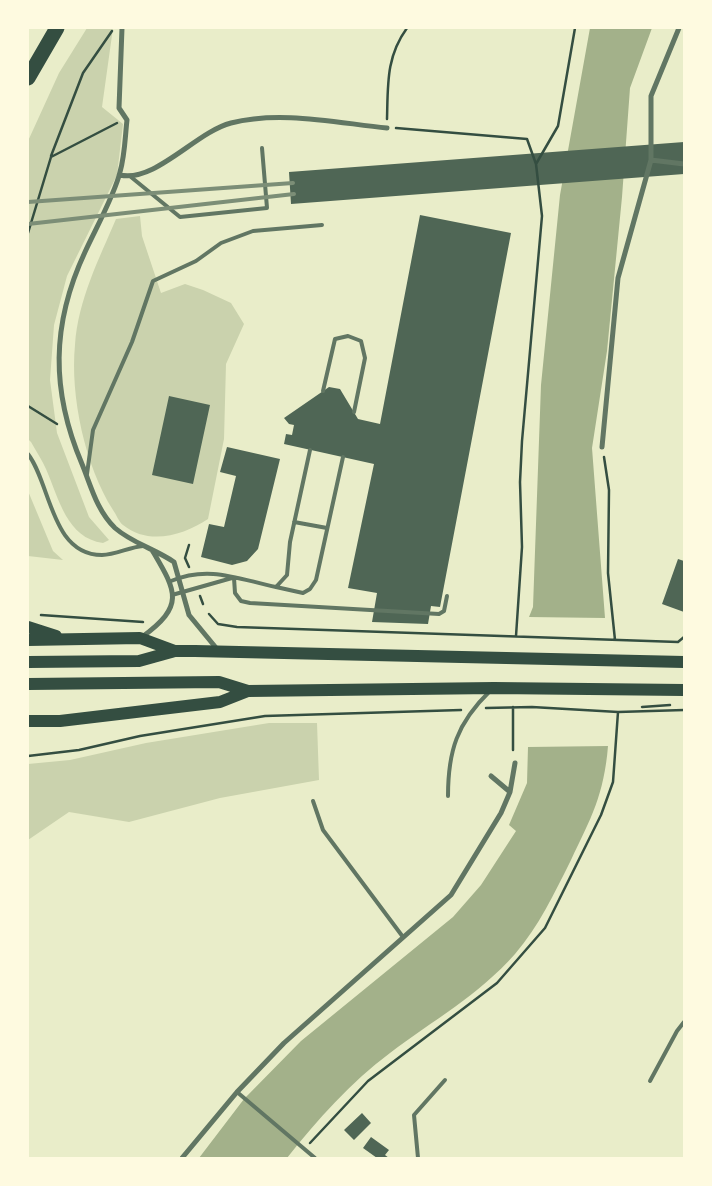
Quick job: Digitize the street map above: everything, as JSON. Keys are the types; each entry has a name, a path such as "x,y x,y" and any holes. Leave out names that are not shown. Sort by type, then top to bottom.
{"highway":[{"path":"28,78 57,28"}],"main road":[{"path":"28,627 66,640"},
{"path":"28,640 140,638 175,651"},
{"path":"28,662 139,661 175,651 219,651 684,662"},
{"path":"28,684 219,682 248,691 494,688 684,690"},
{"path":"28,721 60,721 220,702 248,691"}],"street":[{"path":"122,28 119,108 127,120 120,174 83,255 64,314 59,370 60,388 69,432 101,508 114,526 144,546 174,562 180,577 187,609 193,621 219,651"},
{"path":"602,447 618,278 651,160 651,96 679,28"},
{"path":"120,174 131,177 146,172 208,132 230,123 259,119 297,119 386,128"},
{"path":"651,160 684,164"},
{"path":"140,638 164,618 170,608 172,595 170,581 152,550"},
{"path":"182,1158 237,1092 284,1043 452,895 501,813 510,792 515,763"},
{"path":"492,776 510,792"}],"lane":[{"path":"131,177 180,217 267,208 262,148"},
{"path":"87,476 93,430 132,342 153,281 196,261 221,242 253,232 322,225"},
{"path":"323,391 335,340 345,336 361,341 365,358 354,412"},
{"path":"276,587 287,574 294,522 310,450"},
{"path":"28,454 37,470 57,522 64,534 76,546 88,552 102,555 144,546"},
{"path":"170,581 203,572 216,572 303,594 310,589 316,580 343,457"},
{"path":"294,522 327,528"},
{"path":"172,595 234,578"},
{"path":"234,578 235,593 241,601 250,603 440,614 444,611 447,596"},
{"path":"448,796 448,770 453,744 472,709 494,688"},
{"path":"313,801 323,830 404,937"},
{"path":"650,1081 677,1031 684,1022"},
{"path":"418,1158 414,1115 445,1080"},
{"path":"237,1092 316,1158"}],"path":[{"path":"28,233 51,157 83,73 114,28"},
{"path":"407,28 399,39 388,66 386,128 527,139 536,164 542,216 522,441 520,482 522,547 516,636"},
{"path":"536,164 558,126 575,28"},
{"path":"51,157 113,124 127,120"},
{"path":"28,214 32,216"},
{"path":"28,406 69,432"},
{"path":"602,447 609,490 608,573 615,640"},
{"path":"185,558 189,544"},
{"path":"209,614 218,624 237,627 678,642 684,637"},
{"path":"38,615 143,622"},
{"path":"642,708 672,705"},
{"path":"513,707 513,750"},
{"path":"28,756 52,754 140,736 265,716 513,707 618,712 684,710"},
{"path":"304,1149 368,1082 395,1059 496,983 544,928 600,815 613,782 618,712"}],"shaded area":[{"path":"87,28 113,28 102,107 123,124 117,175 67,276 54,325 50,380 57,433 89,517 109,540 103,543 91,540 81,534 73,525 60,504 43,462 28,439 28,141 59,73"},
{"path":"590,28 652,28 630,88 622,197 607,351 592,448 605,618 529,617 533,607 541,385 560,195"},
{"path":"140,216 142,236 161,293 185,284 203,290 231,303 244,324 226,364 224,439 208,519 188,530 155,537 133,531 123,525 103,492 87,452 77,408 74,365 80,312 90,280 116,219"},
{"path":"28,491 53,551 63,560 28,556"},
{"path":"269,723 317,723 319,780 220,798 129,822 69,812 28,840 28,764 70,760 146,743"},
{"path":"608,746 603,779 596,806 571,860 546,909 524,943 501,969 471,995 390,1053 362,1076 322,1116 287,1158 199,1158 244,1099 301,1041 453,917 481,885 516,831 509,825 527,783 528,747"}],"building":[{"path":"684,142 684,174 291,204 289,172"},
{"path":"420,215 511,233 440,607 431,606 428,624 372,622 377,593 348,588 374,464 284,444 286,434 292,435 294,425 289,424 284,418 329,387 340,389 358,419 380,424"},
{"path":"169,396 210,405 193,484 152,475"},
{"path":"227,447 280,459 258,549 247,561 232,565 201,557 209,524 224,527 236,476 220,472"},
{"path":"678,559 684,561 684,612 662,604"},
{"path":"362,1113 371,1123 354,1140 344,1130"},
{"path":"371,1137 389,1150 385,1155 389,1158 377,1158 363,1148"}],"railway":[{"path":"28,202 293,183"},
{"path":"28,224 294,194"}]}
